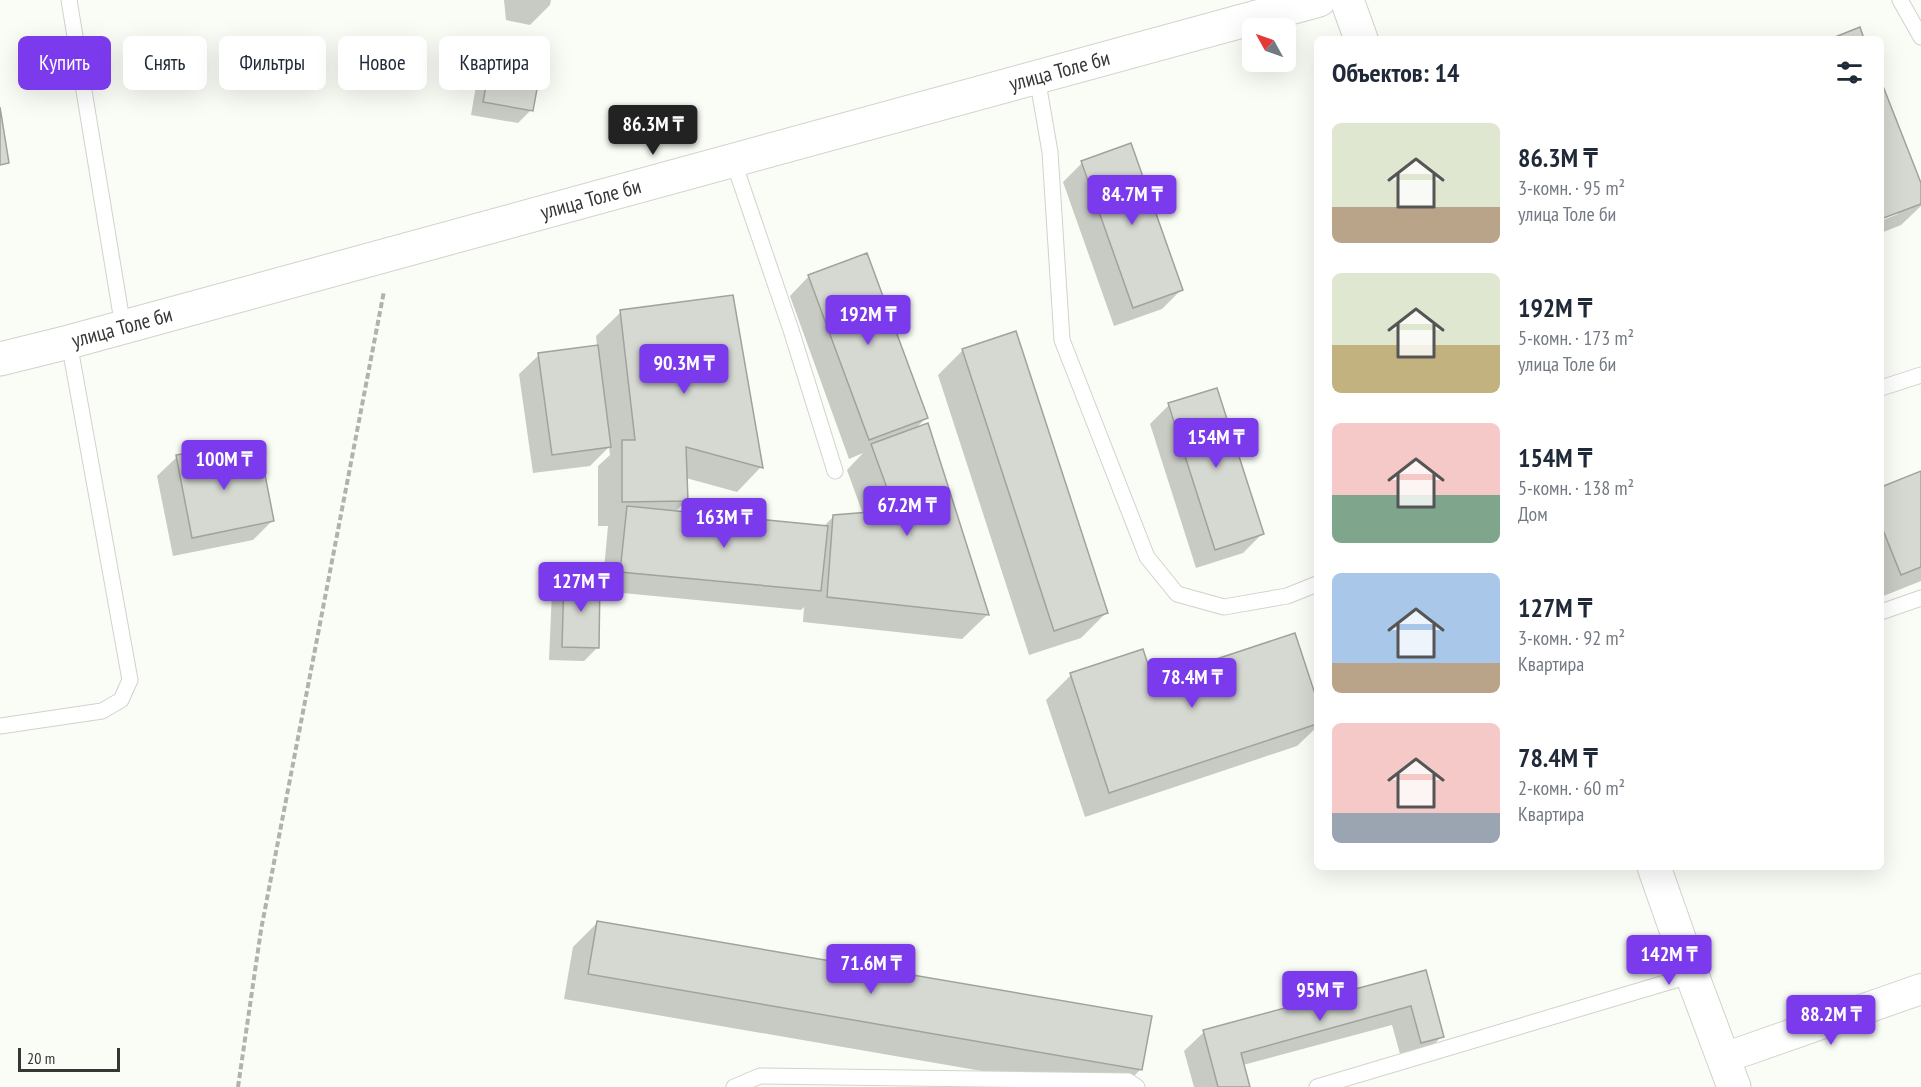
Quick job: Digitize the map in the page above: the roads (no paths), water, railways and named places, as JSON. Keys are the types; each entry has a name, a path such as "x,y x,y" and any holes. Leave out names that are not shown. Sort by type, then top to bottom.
{"street":[{"name":"улица Толе би","path":"0,359 391,255 1319,0"},
{"path":"1347,0 1360,36"},
{"path":"1655,870 1729,1073 1921,988"}],"lane":[{"path":"69,0 123,327"},
{"path":"1900,0 1921,37"},
{"path":"1037,77 1050,152 1062,340 1147,557 1177,594 1224,607 1287,596 1314,585"},
{"path":"733,160 791,330 835,471"},
{"path":"0,726 102,711 121,700 130,680 69,342"},
{"path":"1884,387 1921,375"},
{"path":"1884,611 1921,598"},
{"path":"1317,1087 1692,975"},
{"path":"734,1087 760,1076 1128,1081 1137,1087"}]}
